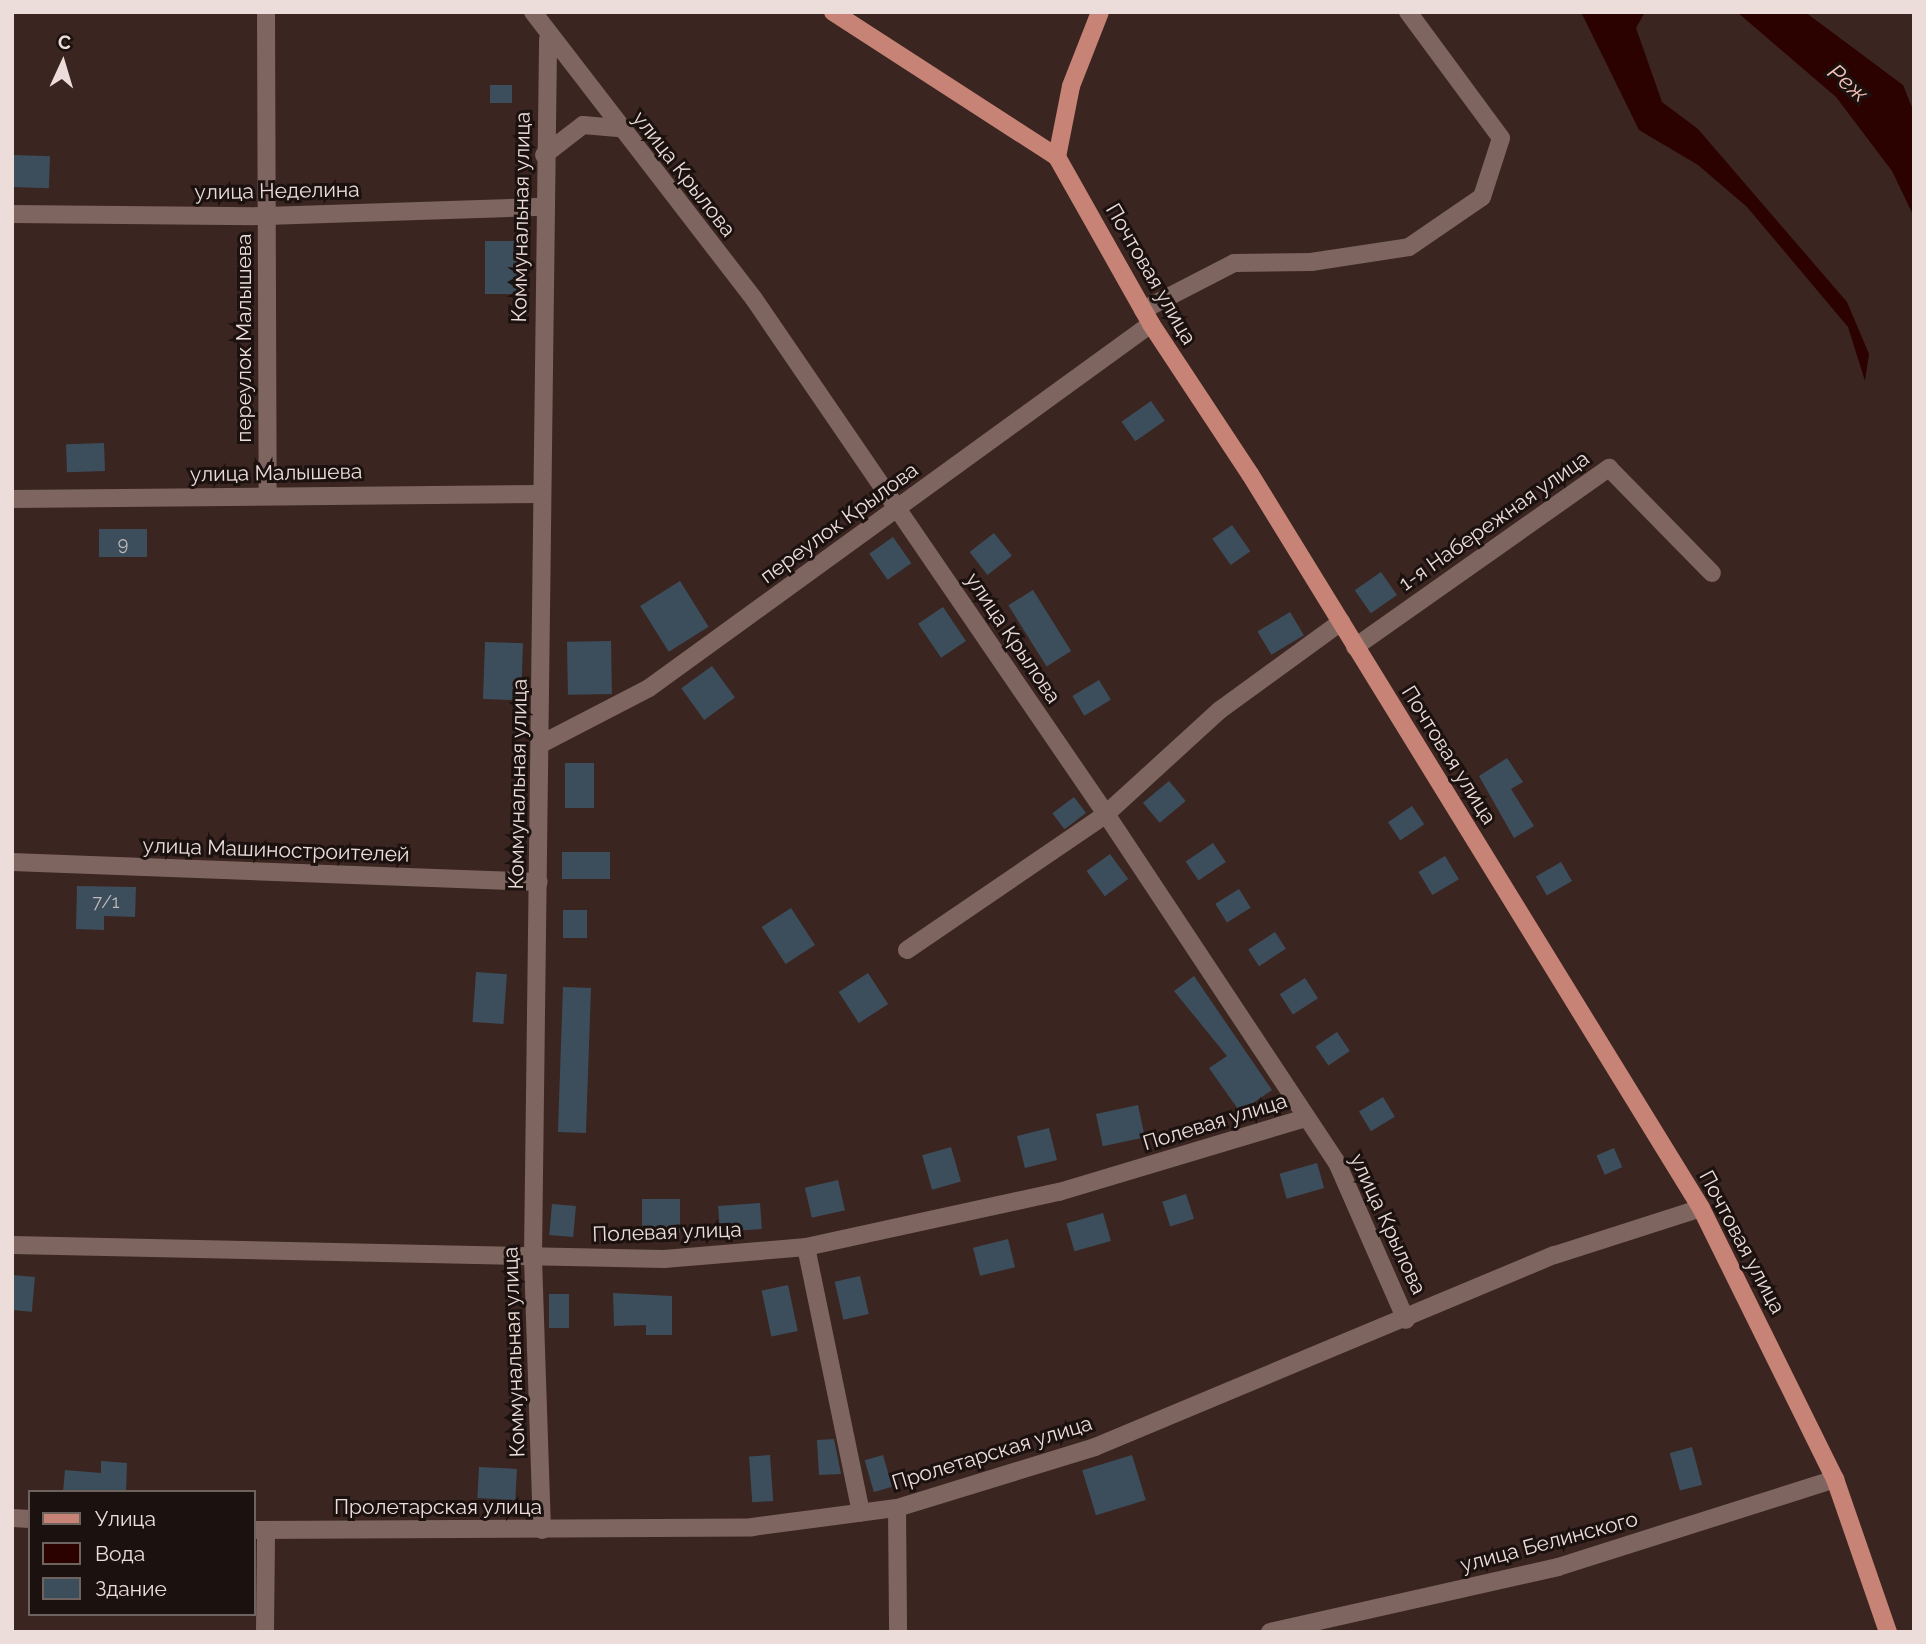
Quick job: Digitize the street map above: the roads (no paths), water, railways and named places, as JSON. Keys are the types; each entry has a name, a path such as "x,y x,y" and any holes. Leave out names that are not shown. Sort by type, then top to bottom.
{"main road":[{"name":"Почтовая улица","path":"833,12 1057,157 1147,317 1342,622 1701,1208 1835,1479 1888,1632"},
{"path":"1057,157 1071,86 1100,12"}],"street":[{"name":"переулок Малышева","path":"265,12 268,495"},
{"name":"улица Крылова","path":"533,12 548,39 754,299 1107,814 1338,1165 1406,1320"},
{"name":"переулок Крылова","path":"543,743 649,688 897,509 1147,317 1234,263 1311,262 1409,247 1482,197 1501,138 1408,12"},
{"name":"Коммунальная улица","path":"542,1530 533,1256 543,743 542,207 548,39"},
{"path":"544,155 583,125 618,128"},
{"name":"улица Неделина","path":"12,214 266,216 542,207"},
{"name":"1-я Набережная улица","path":"1355,647 1609,468 1712,573"},
{"name":"улица Малышева","path":"12,499 541,494"},
{"path":"907,950 1107,814 1220,710 1342,622"},
{"name":"улица Машиностроителей","path":"12,862 539,881"},
{"name":"Полевая улица","path":"12,1245 664,1259 806,1247 1059,1192 1306,1118"},
{"name":"Пролетарская улица","path":"260,1530 752,1527 897,1507 1095,1447 1406,1320 1555,1255 1701,1208"},
{"path":"806,1247 861,1512"},
{"name":"улица Белинского","path":"1270,1632 1559,1567 1835,1479"},
{"path":"897,1507 898,1632"},
{"path":"260,1530 265,1632"}],"water":[{"path":"1581,12 1645,12 1636,28 1662,102 1698,129 1847,302 1869,354 1865,381 1848,327 1747,207 1698,165 1639,130"},
{"name":"Реж","path":"1737,12 1805,12 1903,85 1914,112 1914,217 1892,171 1836,97"}]}
